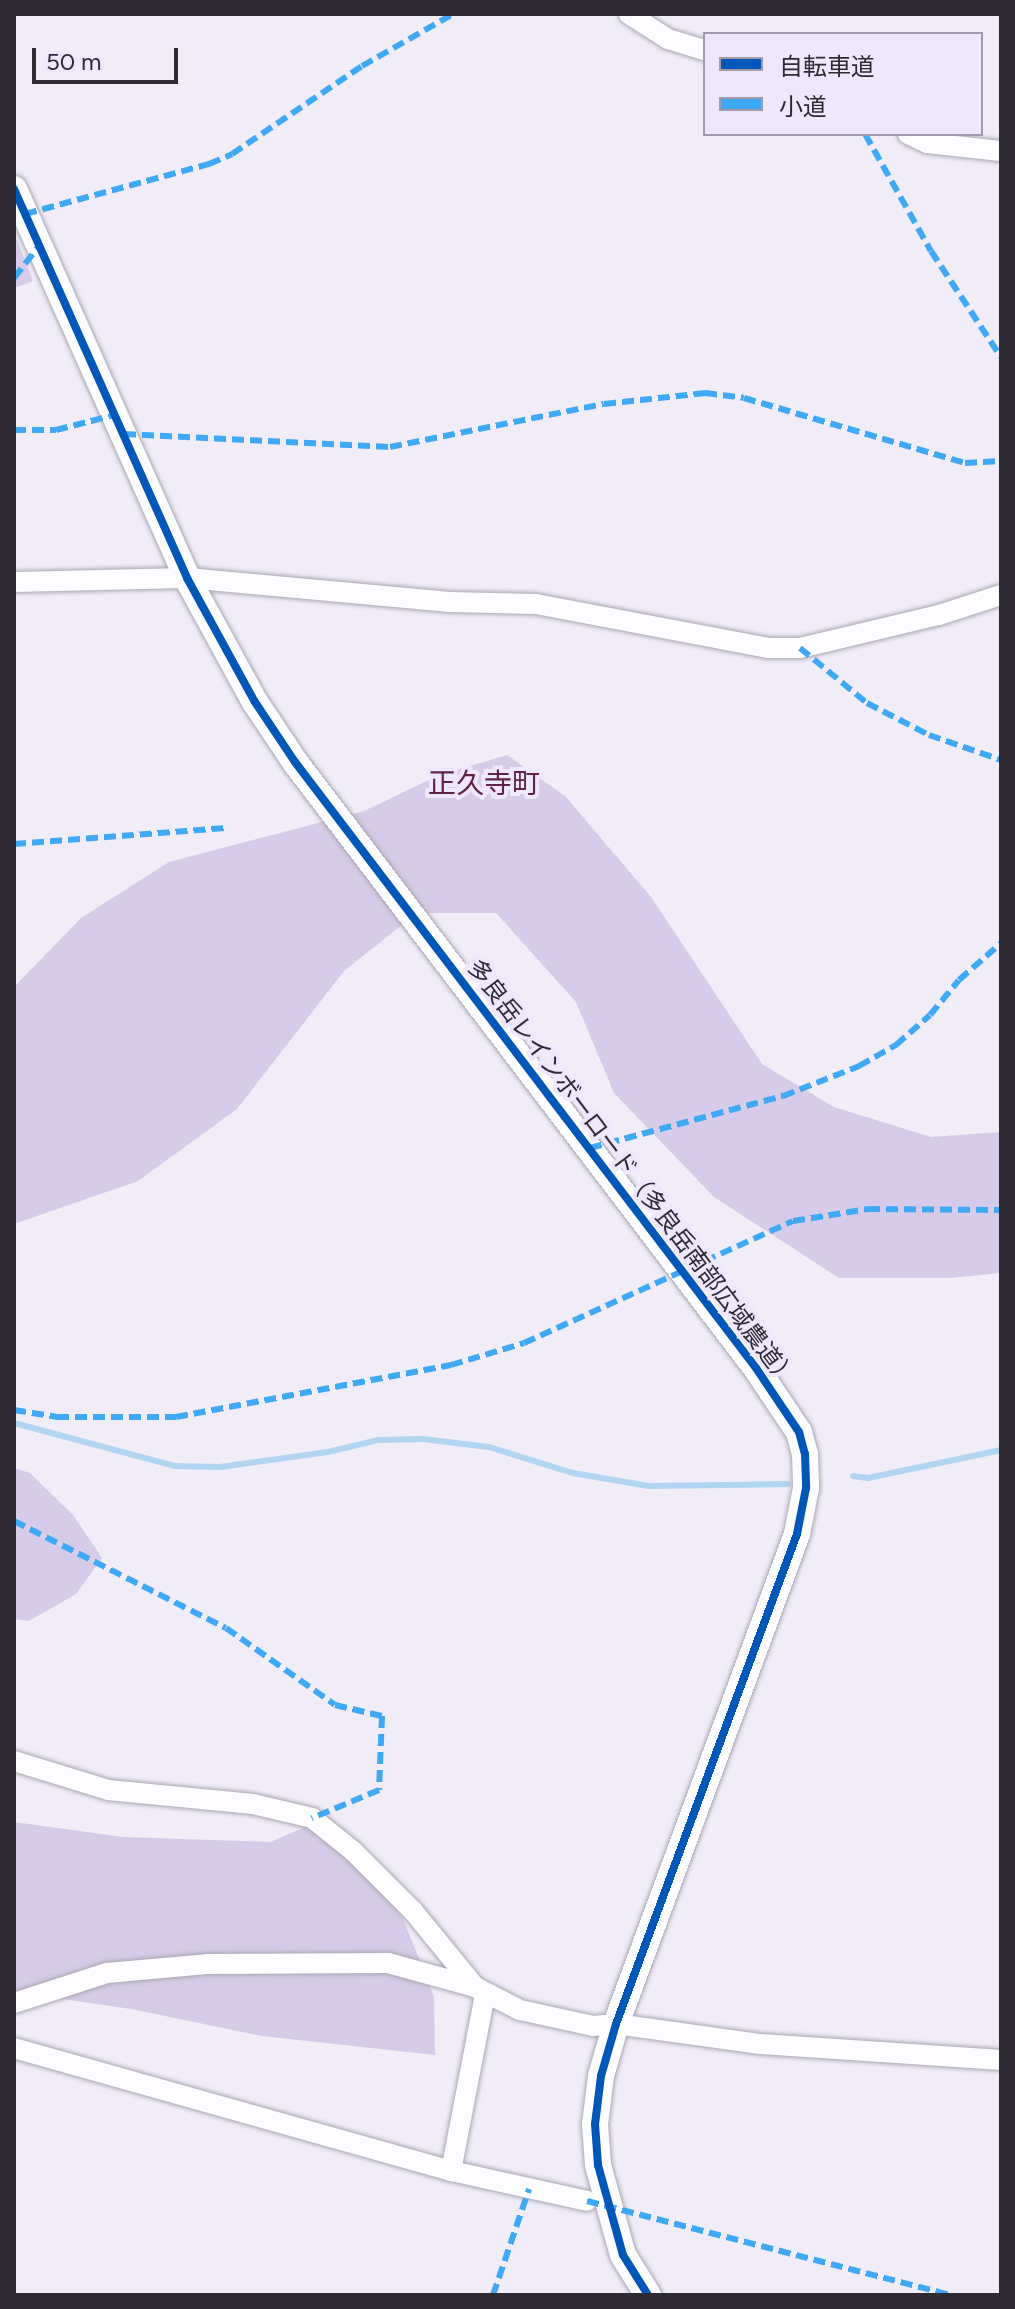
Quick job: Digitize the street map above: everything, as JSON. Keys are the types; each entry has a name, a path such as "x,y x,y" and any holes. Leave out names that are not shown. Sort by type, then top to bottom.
{"street":[{"path":"629,14 668,39 703,49"},
{"path":"912,136 927,143 1001,151"},
{"name":"多良岳レインボーロード（多良岳南部広域農道）","path":"14,189 187,578 247,689 295,762 554,1099 756,1368 799,1432 805,1454 806,1488 797,1534 616,2024 601,2076 595,2124 598,2165 623,2255 648,2295"},
{"path":"14,582 187,578 450,602 536,604 768,648 800,648 939,615 1001,595"},
{"path":"14,1761 108,1790 253,1804 312,1818 353,1851 413,1911 480,1991 451,2171"},
{"path":"14,2003 107,1973 207,1964 388,1963 480,1991 520,2010 593,2026 616,2024 761,2044 1001,2060"},
{"path":"14,2048 451,2171 587,2201"}],"shaded area":[{"path":"14,233 33,281 14,288"},
{"path":"507,755 565,796 651,897 762,1064 834,1107 931,1137 1001,1132 1001,1273 950,1278 839,1278 714,1197 614,1093 576,1002 496,913 417,913 344,971 237,1109 138,1181 14,1224 14,987 81,918 169,862 364,811 437,776"},
{"path":"14,1468 30,1473 73,1515 102,1558 76,1594 29,1621 14,1619"},
{"path":"329,1817 354,1844 404,1921 434,1997 435,2055 262,2036 131,2009 14,1992 14,1822 123,1837 270,1842"}],"waterway":[{"path":"14,1423 174,1466 220,1467 328,1452 378,1440 423,1439 489,1447 573,1473 649,1486 788,1484"},
{"path":"853,1476 868,1478 1001,1450"}],"marked path":[{"path":"25,214 209,164 232,154 362,66 453,14"},
{"path":"866,136 931,251 1001,357"},
{"path":"14,278 39,246"},
{"path":"124,434 390,447 604,404 705,393 744,398 965,463 1001,461"},
{"path":"14,430 56,430 115,415"},
{"path":"800,648 867,703 929,735 1001,760"},
{"path":"14,844 225,828"},
{"path":"590,1148 783,1096 859,1066 896,1045 930,1015 959,980 1001,943"},
{"path":"14,1410 57,1417 176,1417 451,1365 524,1343 793,1221 868,1209 1001,1210"},
{"path":"14,1521 226,1628 335,1705 382,1716 379,1790 312,1818"},
{"path":"493,2295 529,2189"},
{"path":"587,2201 950,2295"}],"cycle path":[{"path":"14,189 187,578 255,702 295,762 756,1368 799,1432 805,1454 806,1488 797,1534 616,2024 601,2076 595,2124 598,2165 623,2255 648,2295"}],"district":[{"name":"正久寺町","path":"484,783"}]}
